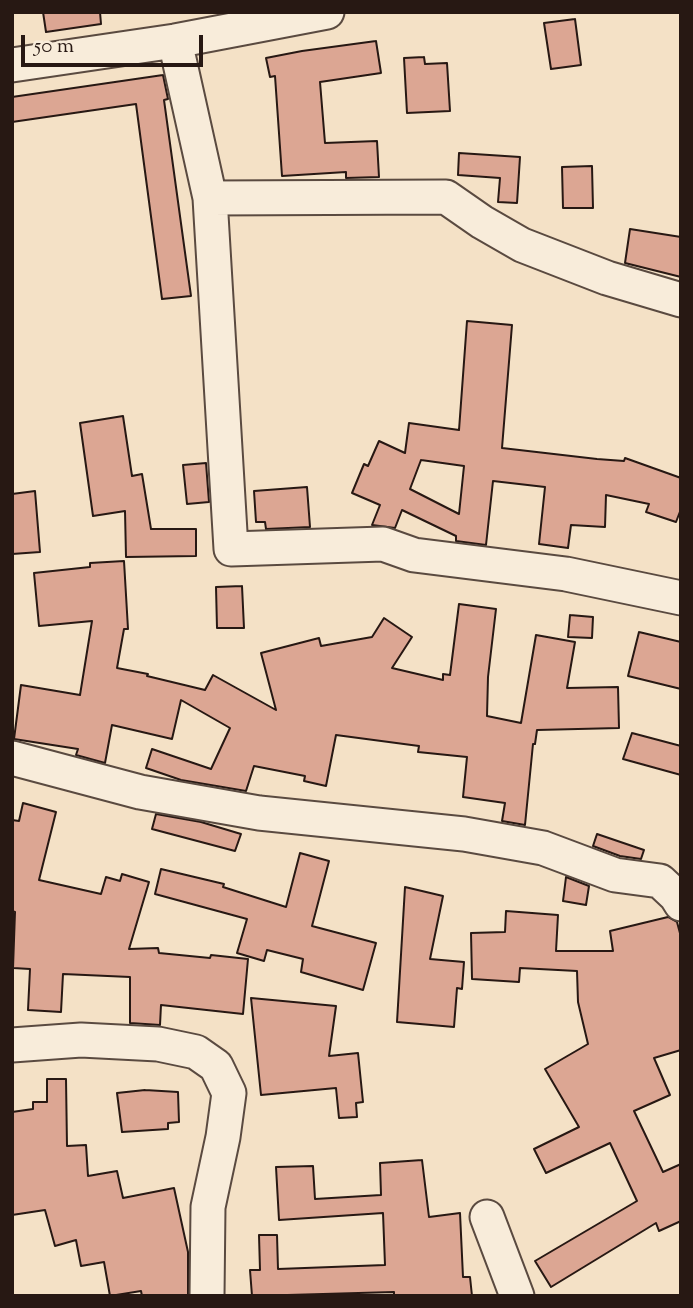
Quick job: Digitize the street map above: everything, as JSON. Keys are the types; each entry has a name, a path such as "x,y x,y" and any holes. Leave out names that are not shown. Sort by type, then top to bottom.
{"street":[{"path":"12,65 175,41 327,12"},
{"path":"175,41 210,198 231,549 383,544 415,555 566,574 681,598"},
{"path":"210,198 446,197 522,245 607,278 681,300"},
{"path":"12,758 140,792 259,813 464,834 543,848 615,875 660,881 679,899"},
{"path":"12,1045 81,1040 158,1044 196,1052 216,1066 229,1093 208,1208 207,1296"},
{"path":"487,1217 517,1296"}],"building":[{"path":"43,12 100,12 101,24 46,32"},
{"path":"575,19 581,65 551,69 544,23"},
{"path":"376,41 381,73 320,82 325,143 377,141 379,177 346,178 346,172 282,176 275,76 270,77 266,58"},
{"path":"424,57 425,64 447,63 450,111 407,113 404,58"},
{"path":"163,75 168,99 164,100 191,296 162,299 136,104 12,122 12,97"},
{"path":"459,153 520,157 517,203 498,202 500,178 458,175"},
{"path":"592,166 593,208 563,208 562,167"},
{"path":"630,229 681,237 681,277 625,263"},
{"path":"467,321 512,325 502,448 597,459 624,461 625,458 681,478 681,509 676,522 646,512 649,504 606,495 605,527 571,525 568,548 539,544 545,487 493,481 486,545 456,541 456,536 402,510 395,528 372,525 380,505 352,493 364,464 368,466 379,441 405,453 409,423 459,430","holes":["421,460 464,466 459,514 410,489"]},
{"path":"123,416 132,476 142,474 151,529 196,529 196,556 126,557 125,511 93,516 80,423"},
{"path":"206,463 209,502 187,504 183,465"},
{"path":"307,487 310,527 266,529 265,522 256,522 254,491"},
{"path":"35,491 40,552 12,554 12,494"},
{"path":"124,561 128,629 124,629 117,668 205,690 213,675 276,710 261,653 319,638 321,646 372,637 384,618 412,637 392,668 443,680 443,674 450,675 459,604 496,609 488,677 487,716 521,723 536,635 575,642 567,688 618,687 619,728 537,730 533,744 525,825 502,821 505,803 463,797 467,757 418,752 419,746 336,735 326,786 304,781 305,776 254,766 246,791 181,780 146,768 152,749 211,769 230,728 181,700 172,739 112,725 105,763 76,755 78,749 14,739 21,685 80,695 92,621 39,626 34,573 90,567 90,563"},
{"path":"242,586 244,628 217,628 216,587"},
{"path":"570,615 593,617 592,638 568,637"},
{"path":"639,632 681,642 681,689 628,676"},
{"path":"632,733 681,746 681,775 623,759"},
{"path":"23,803 56,812 39,880 101,894 106,877 120,881 122,874 149,882 129,949 158,948 159,953 248,959 243,1014 161,1005 160,1025 130,1023 130,977 63,974 61,1012 28,1010 30,969 13,968 15,912 12,911 12,820 19,821"},
{"path":"156,814 201,822 241,834 235,851 152,829"},
{"path":"597,834 644,850 641,859 620,856 593,846"},
{"path":"300,853 329,861 312,926 376,943 363,990 301,972 303,959 267,950 264,961 237,953 247,919 155,894 161,869 224,884 223,887 286,907"},
{"path":"566,877 589,886 586,905 563,901"},
{"path":"405,887 443,896 430,959 464,962 462,989 457,988 454,1027 397,1022"},
{"path":"506,911 558,915 556,951 613,951 610,931 668,917 677,922 681,937 681,1050 654,1058 670,1095 634,1111 663,1172 681,1164 681,1221 659,1231 656,1223 551,1287 535,1261 637,1201 610,1143 546,1173 534,1149 579,1127 545,1069 588,1044 578,1002 577,971 520,968 519,982 472,979 471,933 505,932"},
{"path":"251,998 336,1006 329,1056 358,1053 363,1102 356,1103 357,1117 339,1118 336,1088 261,1095"},
{"path":"47,1079 66,1079 67,1146 86,1145 88,1176 117,1171 123,1198 174,1188 188,1252 188,1296 142,1296 141,1291 110,1296 104,1262 81,1266 76,1240 55,1246 45,1210 12,1215 12,1112 33,1109 33,1102 47,1102"},
{"path":"145,1090 178,1092 179,1122 168,1123 168,1129 122,1132 117,1093"},
{"path":"422,1160 429,1217 460,1213 463,1277 470,1277 472,1296 394,1296 394,1292 252,1296 250,1270 260,1270 259,1235 277,1235 278,1269 385,1265 383,1213 279,1220 276,1167 313,1166 315,1199 381,1195 380,1163"}]}
